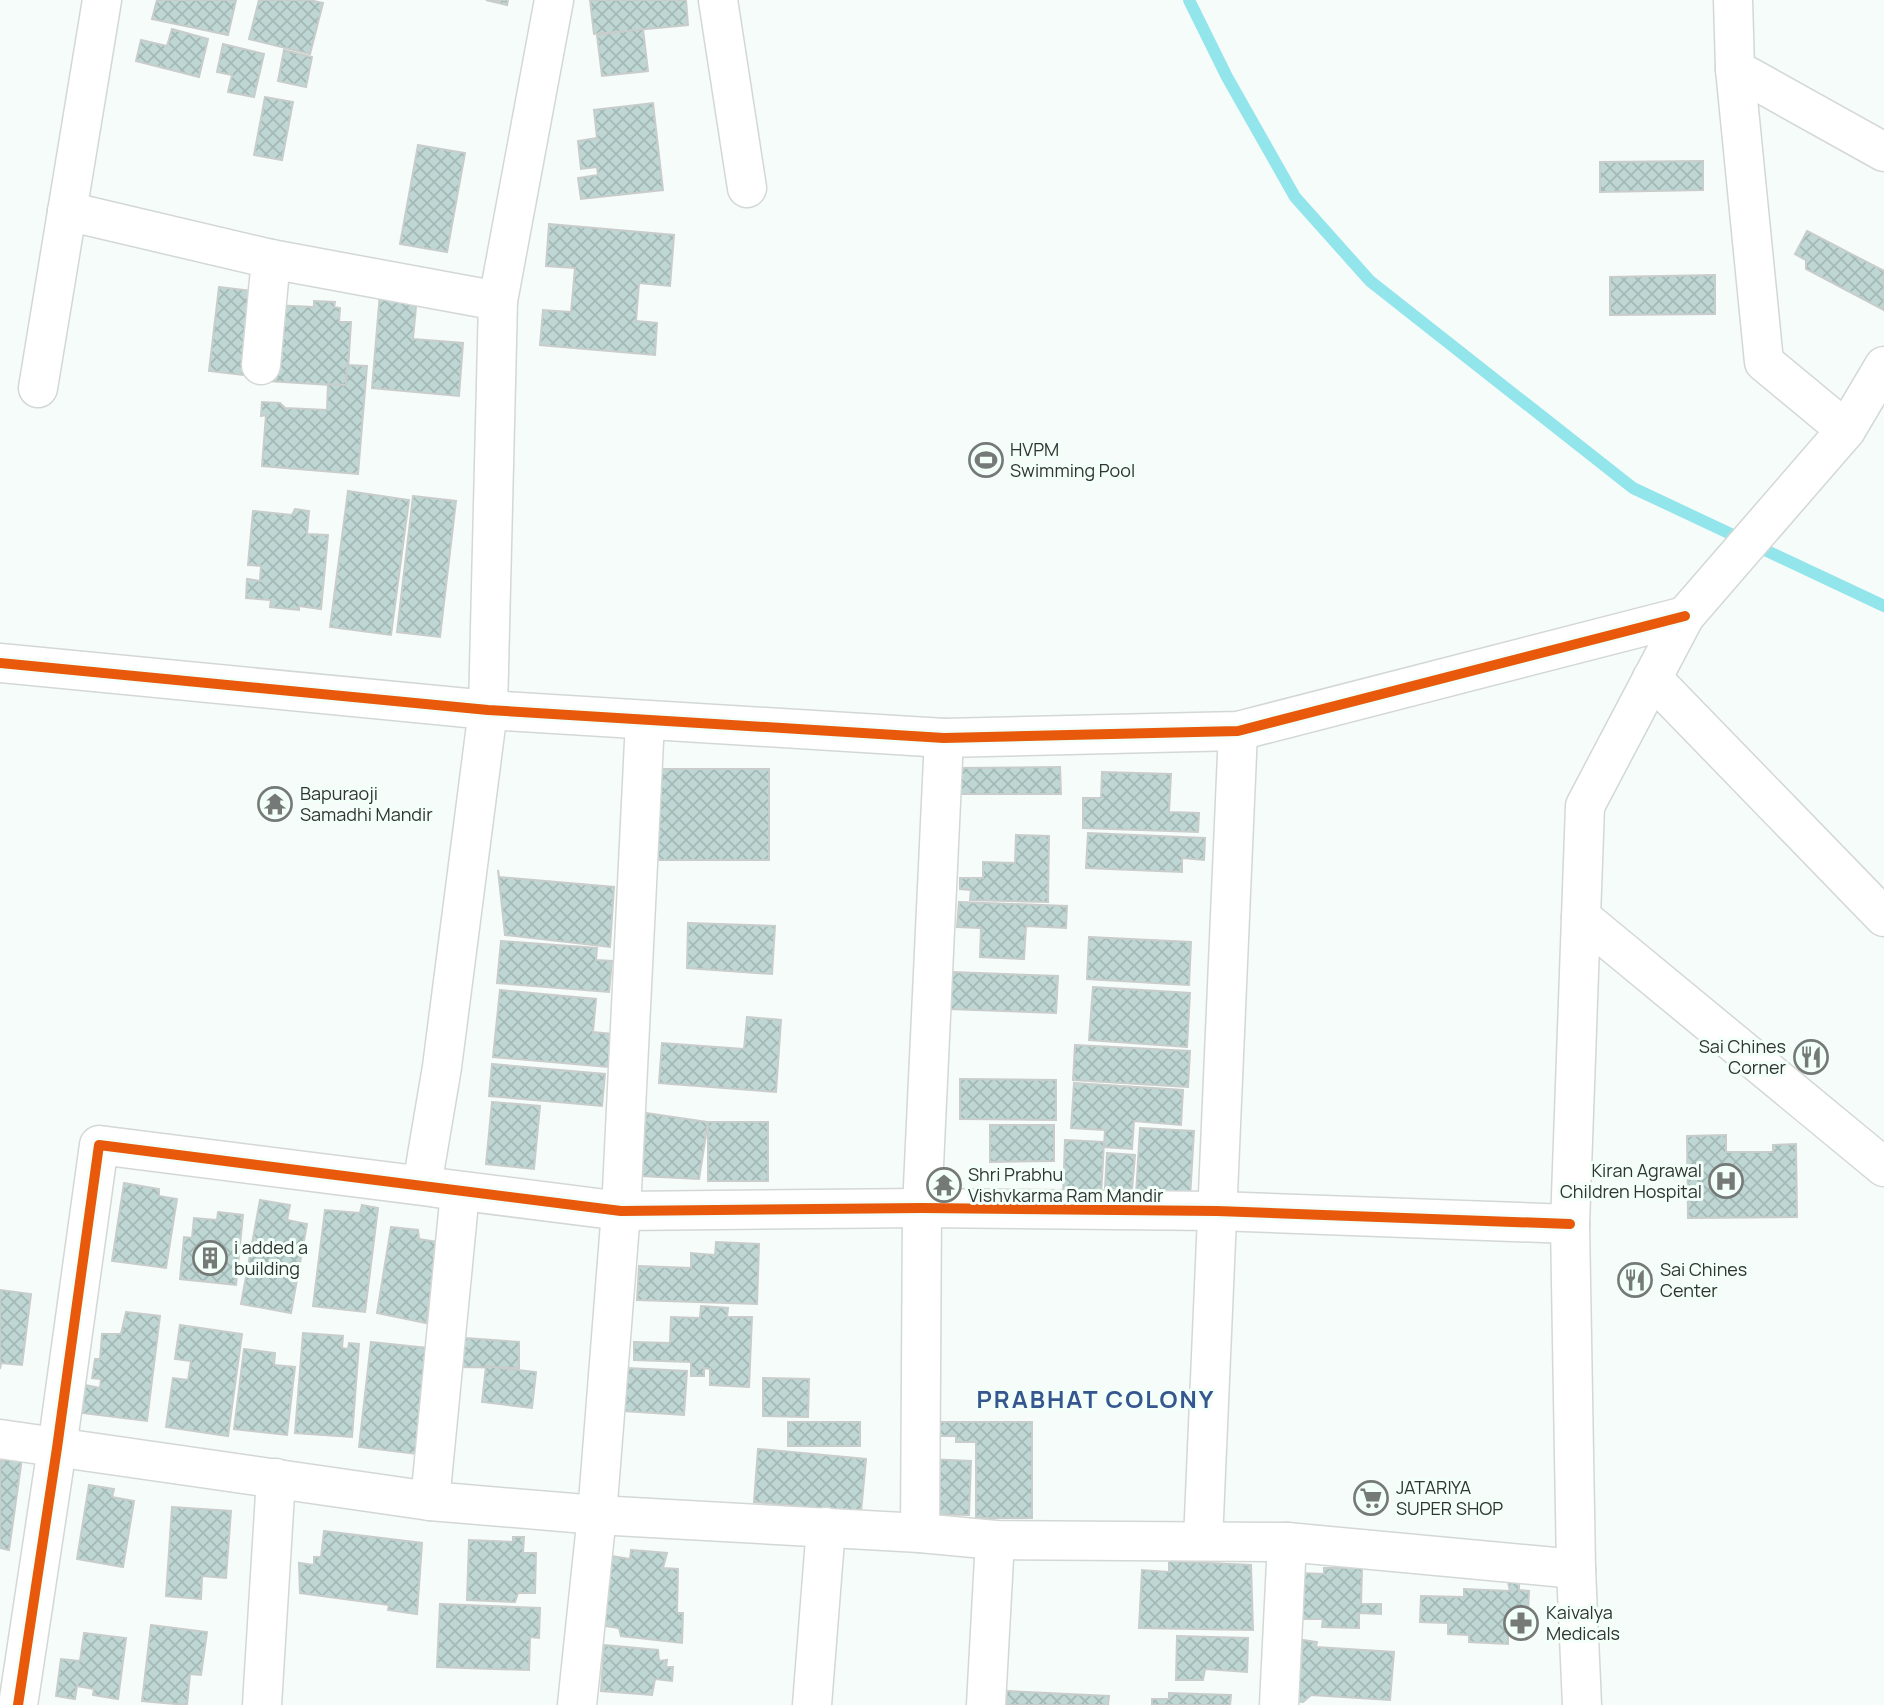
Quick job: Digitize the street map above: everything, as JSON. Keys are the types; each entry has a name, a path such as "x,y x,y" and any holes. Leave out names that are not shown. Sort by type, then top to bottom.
{"street":[{"path":"38,388 102,0"},
{"path":"460,1192 422,1185 442,1067 488,710 498,301 554,0"},
{"path":"718,0 747,188"},
{"path":"1734,0 1735,69 1764,362 1846,430"},
{"path":"1735,69 1884,152"},
{"path":"67,211 271,259 498,301"},
{"path":"261,366 271,259"},
{"path":"1582,1705 1576,1569 1570,1224 1585,806 1651,678 1694,605 1846,430 1884,366"},
{"path":"0,663 488,710 645,721 944,737 1238,731 1694,605"},
{"path":"1651,678 1884,917"},
{"path":"577,1705 597,1515 621,1211 645,721"},
{"path":"1202,1541 1238,731"},
{"path":"920,1533 922,1208 944,737"},
{"path":"1581,917 1884,1167"},
{"path":"18,1705 99,1146 621,1211 922,1208 1217,1211 1570,1224"},
{"path":"430,1500 460,1192"},
{"path":"0,1439 430,1500 597,1515 826,1527 996,1540 1287,1542 1576,1569"},
{"path":"262,1705 276,1478"},
{"path":"812,1705 826,1527"},
{"path":"986,1705 996,1540"},
{"path":"1279,1705 1287,1542"}],"building":[{"path":"157,0 236,0 228,35 152,19"},
{"path":"259,0 309,0 323,3 310,54 249,39"},
{"path":"486,0 508,0 507,5"},
{"path":"590,0 686,0 688,25 594,34"},
{"path":"172,29 208,39 199,77 136,61 141,40 167,46"},
{"path":"643,29 648,71 602,76 597,35"},
{"path":"223,44 264,54 254,97 228,92 232,75 217,72"},
{"path":"284,50 312,57 306,87 278,81"},
{"path":"265,97 293,102 282,160 254,155"},
{"path":"653,103 663,190 581,199 578,178 598,175 597,167 581,169 578,141 597,138 594,110"},
{"path":"418,145 465,153 447,252 400,244"},
{"path":"1703,161 1703,190 1600,192 1600,162"},
{"path":"549,224 674,235 670,286 639,283 636,321 657,323 655,355 540,345 543,310 571,312 575,268 546,266"},
{"path":"1807,231 1884,271 1884,310 1806,269 1806,260 1795,254"},
{"path":"1715,275 1715,314 1610,315 1610,277"},
{"path":"219,287 261,292 251,376 209,371"},
{"path":"380,293 417,296 413,339 463,343 459,396 372,388"},
{"path":"314,301 335,302 334,307 340,308 339,322 351,322 347,386 268,381 272,305 314,307"},
{"path":"347,365 367,366 358,474 262,466 266,415 261,416 262,402 280,403 285,408 327,410 328,384 346,385"},
{"path":"348,491 409,500 391,635 330,627"},
{"path":"413,496 456,501 440,637 397,632"},
{"path":"295,509 309,511 307,534 328,535 321,609 299,606 299,610 270,607 271,600 246,598 247,579 260,581 261,566 248,565 253,511 292,515"},
{"path":"1060,767 1061,794 957,794 957,768"},
{"path":"658,769 769,769 769,860 658,860"},
{"path":"1102,772 1171,774 1169,812 1199,813 1198,832 1083,828 1083,798 1101,798"},
{"path":"1088,833 1205,838 1204,860 1182,858 1182,872 1086,868"},
{"path":"1016,835 1049,836 1048,902 970,900 971,890 960,889 960,878 983,878 983,862 1015,863"},
{"path":"498,870 499,877 614,887 610,947 505,935"},
{"path":"959,902 1067,906 1066,928 1026,926 1024,959 980,957 981,928 957,927"},
{"path":"688,923 775,926 772,974 687,968"},
{"path":"1089,937 1191,942 1189,985 1087,979"},
{"path":"501,941 597,948 596,960 612,961 609,992 497,983"},
{"path":"951,972 1058,976 1056,1013 949,1009"},
{"path":"1093,987 1190,993 1187,1047 1089,1040"},
{"path":"500,990 596,999 593,1032 612,1034 608,1067 493,1057"},
{"path":"747,1017 781,1020 776,1092 659,1083 662,1043 744,1049"},
{"path":"1075,1045 1190,1051 1188,1087 1073,1080"},
{"path":"492,1064 605,1074 602,1106 489,1096"},
{"path":"960,1079 1056,1080 1056,1120 960,1119"},
{"path":"1074,1083 1183,1090 1181,1125 1134,1121 1132,1149 1104,1147 1105,1130 1071,1128"},
{"path":"492,1102 540,1106 534,1169 486,1164"},
{"path":"646,1113 708,1122 699,1179 642,1176"},
{"path":"708,1122 768,1122 768,1181 708,1181"},
{"path":"990,1125 1054,1125 1054,1161 990,1162"},
{"path":"1140,1128 1194,1131 1190,1198 1136,1195"},
{"path":"1726,1135 1726,1152 1773,1152 1773,1145 1796,1144 1797,1217 1688,1218 1687,1136"},
{"path":"1065,1140 1104,1142 1101,1196 1063,1195"},
{"path":"1107,1153 1135,1155 1132,1190 1105,1188"},
{"path":"124,1183 159,1189 159,1196 177,1199 166,1268 112,1261"},
{"path":"260,1200 290,1205 287,1220 307,1224 291,1313 241,1304"},
{"path":"362,1205 378,1208 365,1312 313,1306 325,1210 360,1213"},
{"name":"i added a building","path":"218,1212 243,1215 236,1285 180,1279 184,1237 192,1238 194,1218 217,1220"},
{"path":"391,1227 418,1230 419,1239 438,1242 426,1323 377,1313"},
{"path":"716,1242 759,1244 757,1304 637,1300 639,1266 691,1268 691,1253 715,1255"},
{"path":"0,1290 31,1294 22,1365 1,1363 0,1369"},
{"path":"701,1306 728,1308 727,1317 752,1317 749,1387 710,1385 710,1369 704,1368 704,1376 691,1376 691,1362 634,1360 634,1342 670,1343 671,1317 700,1318"},
{"path":"126,1312 160,1316 147,1421 82,1413 85,1385 100,1388 101,1379 92,1378 95,1359 100,1359 102,1334 121,1334"},
{"path":"180,1325 242,1334 228,1436 166,1427 173,1378 188,1380 191,1361 175,1359"},
{"path":"303,1333 343,1336 342,1348 348,1349 349,1343 359,1344 352,1437 295,1433"},
{"path":"465,1338 519,1342 519,1368 458,1367"},
{"path":"371,1342 437,1349 425,1455 359,1447"},
{"path":"244,1349 275,1353 274,1365 295,1367 287,1435 234,1429"},
{"path":"486,1366 536,1372 532,1408 482,1402"},
{"path":"627,1368 687,1371 684,1415 624,1411"},
{"path":"763,1378 809,1379 808,1417 763,1416"},
{"path":"788,1422 860,1422 860,1446 788,1446"},
{"path":"935,1422 1032,1422 1032,1518 976,1518 976,1442 956,1442 956,1436 935,1436"},
{"path":"6,1449 23,1451 9,1550 0,1548 0,1461 4,1461"},
{"path":"758,1449 866,1459 861,1512 754,1502"},
{"path":"927,1459 971,1461 969,1515 926,1514"},
{"path":"89,1485 114,1489 112,1497 134,1501 123,1567 77,1559"},
{"path":"172,1507 231,1511 226,1578 202,1576 201,1599 166,1596"},
{"path":"324,1531 422,1543 417,1614 388,1610 389,1605 300,1593 299,1563 314,1565 314,1557 321,1557"},
{"path":"513,1537 524,1537 523,1553 536,1553 535,1593 518,1593 515,1602 467,1600 469,1540 513,1542"},
{"path":"631,1550 667,1553 663,1568 678,1569 677,1613 683,1613 682,1643 621,1636 619,1628 597,1625 605,1555 630,1559"},
{"path":"1169,1561 1251,1565 1253,1630 1139,1628 1142,1570 1169,1572"},
{"path":"1324,1568 1362,1568 1361,1604 1381,1604 1381,1614 1359,1613 1359,1628 1322,1627 1323,1619 1301,1619 1301,1573 1324,1574"},
{"path":"1508,1582 1519,1582 1519,1590 1529,1591 1528,1611 1508,1610 1508,1644 1469,1642 1469,1635 1448,1634 1448,1623 1420,1622 1421,1596 1464,1597 1464,1589 1510,1591"},
{"path":"440,1604 540,1608 539,1638 530,1637 529,1670 437,1667"},
{"path":"151,1625 207,1632 201,1675 190,1674 187,1705 142,1701"},
{"path":"84,1633 126,1638 118,1699 93,1695 94,1689 77,1686 75,1699 56,1696 61,1659 80,1661"},
{"path":"1177,1636 1248,1638 1247,1672 1205,1669 1203,1680 1176,1680"},
{"path":"1303,1640 1317,1642 1316,1647 1394,1652 1390,1700 1311,1695 1303,1702 1286,1701 1289,1666 1301,1667"},
{"path":"604,1645 658,1650 659,1661 667,1660 666,1667 673,1667 672,1681 655,1679 652,1695 601,1691"},
{"path":"1007,1691 1109,1696 1108,1705 1006,1705"},
{"path":"1169,1693 1231,1695 1230,1705 1152,1705 1152,1699 1169,1699"}],"waterway":[{"path":"1189,0 1227,77 1295,197 1370,281 1633,488 1884,606"}],"cycle path":[{"path":"0,663 488,710 944,738 1238,731 1685,616"},
{"path":"18,1705 99,1145 621,1211 922,1208 1217,1211 1570,1224"}],"place":[{"name":"HVPM Swimming Pool","path":"986,460"},
{"name":"Bapuraoji Samadhi Mandir","path":"275,804"},
{"name":"Sai Chines Corner","path":"1811,1057"},
{"name":"Kiran Agrawal Children Hospital","path":"1726,1181"},
{"name":"Shri Prabhu Vishvkarma Ram Mandir","path":"944,1185"},
{"name":"i added a building","path":"210,1258"},
{"name":"Sai Chines Center","path":"1635,1280"},
{"name":"JATARIYA SUPER SHOP","path":"1371,1498"},
{"name":"Kaivalya Medicals","path":"1521,1623"}],"district":[{"name":"PRABHAT COLONY","path":"1096,1400"}]}
